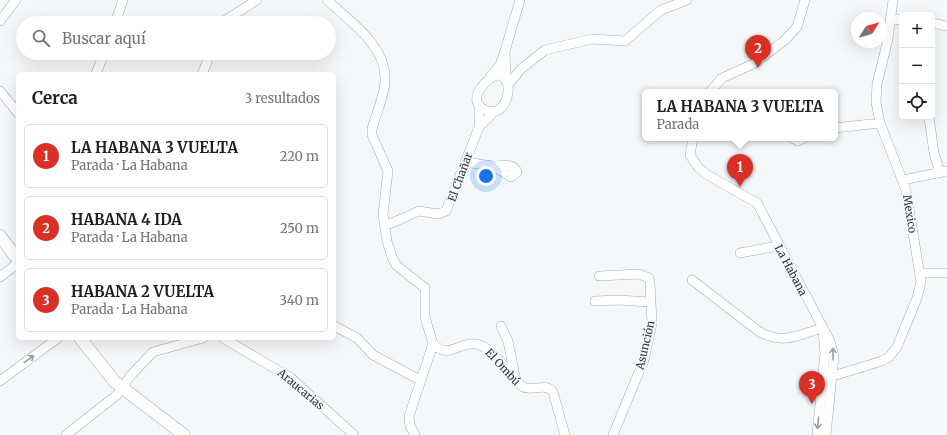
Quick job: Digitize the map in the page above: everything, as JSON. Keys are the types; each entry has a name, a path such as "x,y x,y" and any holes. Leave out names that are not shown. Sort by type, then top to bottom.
{"main road":[{"path":"0,236 16,257"},
{"path":"82,340 123,389 184,435"}],"street":[{"path":"0,21 16,0"},
{"path":"117,16 123,0"},
{"path":"232,16 257,0"},
{"path":"327,0 369,40 380,57 384,67 385,82 372,129 372,135 388,171 383,202 388,245 396,265 425,288 425,317 433,344 409,416 410,426 415,435"},
{"path":"506,51 505,66 508,95 500,109 494,112 486,111 479,106 477,100 478,90 500,65 506,51 520,0"},
{"path":"507,83 521,69 545,50 587,40 625,41 661,10 687,0"},
{"path":"713,89 722,78 753,64 785,40 797,27 805,0"},
{"name":"Mexico","path":"827,374 882,361 894,352 917,298 920,287 920,273 903,180 880,122 876,102 877,84 891,19 893,0"},
{"path":"891,19 899,20"},
{"path":"935,24 947,26"},
{"path":"98,72 102,60"},
{"path":"203,72 207,60"},
{"path":"505,66 510,71 521,69"},
{"path":"490,77 499,75 507,83"},
{"path":"0,90 16,110"},
{"name":"El Chañar","path":"385,226 419,211 438,214 446,211 479,127 479,106"},
{"name":"El Chañar","path":"479,127 494,112"},
{"path":"903,180 943,172 934,153 929,120"},
{"path":"838,128 880,122"},
{"name":"La Habana","path":"692,141 690,155 698,167 706,174 757,203 778,246 830,341 833,350 827,374 826,435"},
{"path":"465,162 493,166"},
{"path":"740,253 778,246"},
{"path":"0,277 16,265"},
{"path":"920,273 947,273"},
{"name":"Asunción","path":"599,276 645,276 650,282 652,323 644,360 613,435"},
{"path":"692,280 761,332 771,337 784,339 822,328"},
{"path":"595,301 618,300 651,302"},
{"path":"501,326 508,341 517,382"},
{"path":"336,327 357,338 373,355 420,380"},
{"path":"0,381 55,340"},
{"path":"66,435 123,389 131,375 153,352 196,340"},
{"name":"Araucarias","path":"226,340 291,378 354,435"},
{"name":"El Ombú","path":"433,344 443,351 472,343 483,346 517,382 526,389 550,388 553,392 565,435"},
{"path":"817,435 827,374"}],"place":[{"name":"HABANA 4 IDA","path":"758,68"},
{"name":"LA HABANA 3 VUELTA","path":"740,187"},
{"name":"HABANA 2 VUELTA","path":"812,404"}]}
